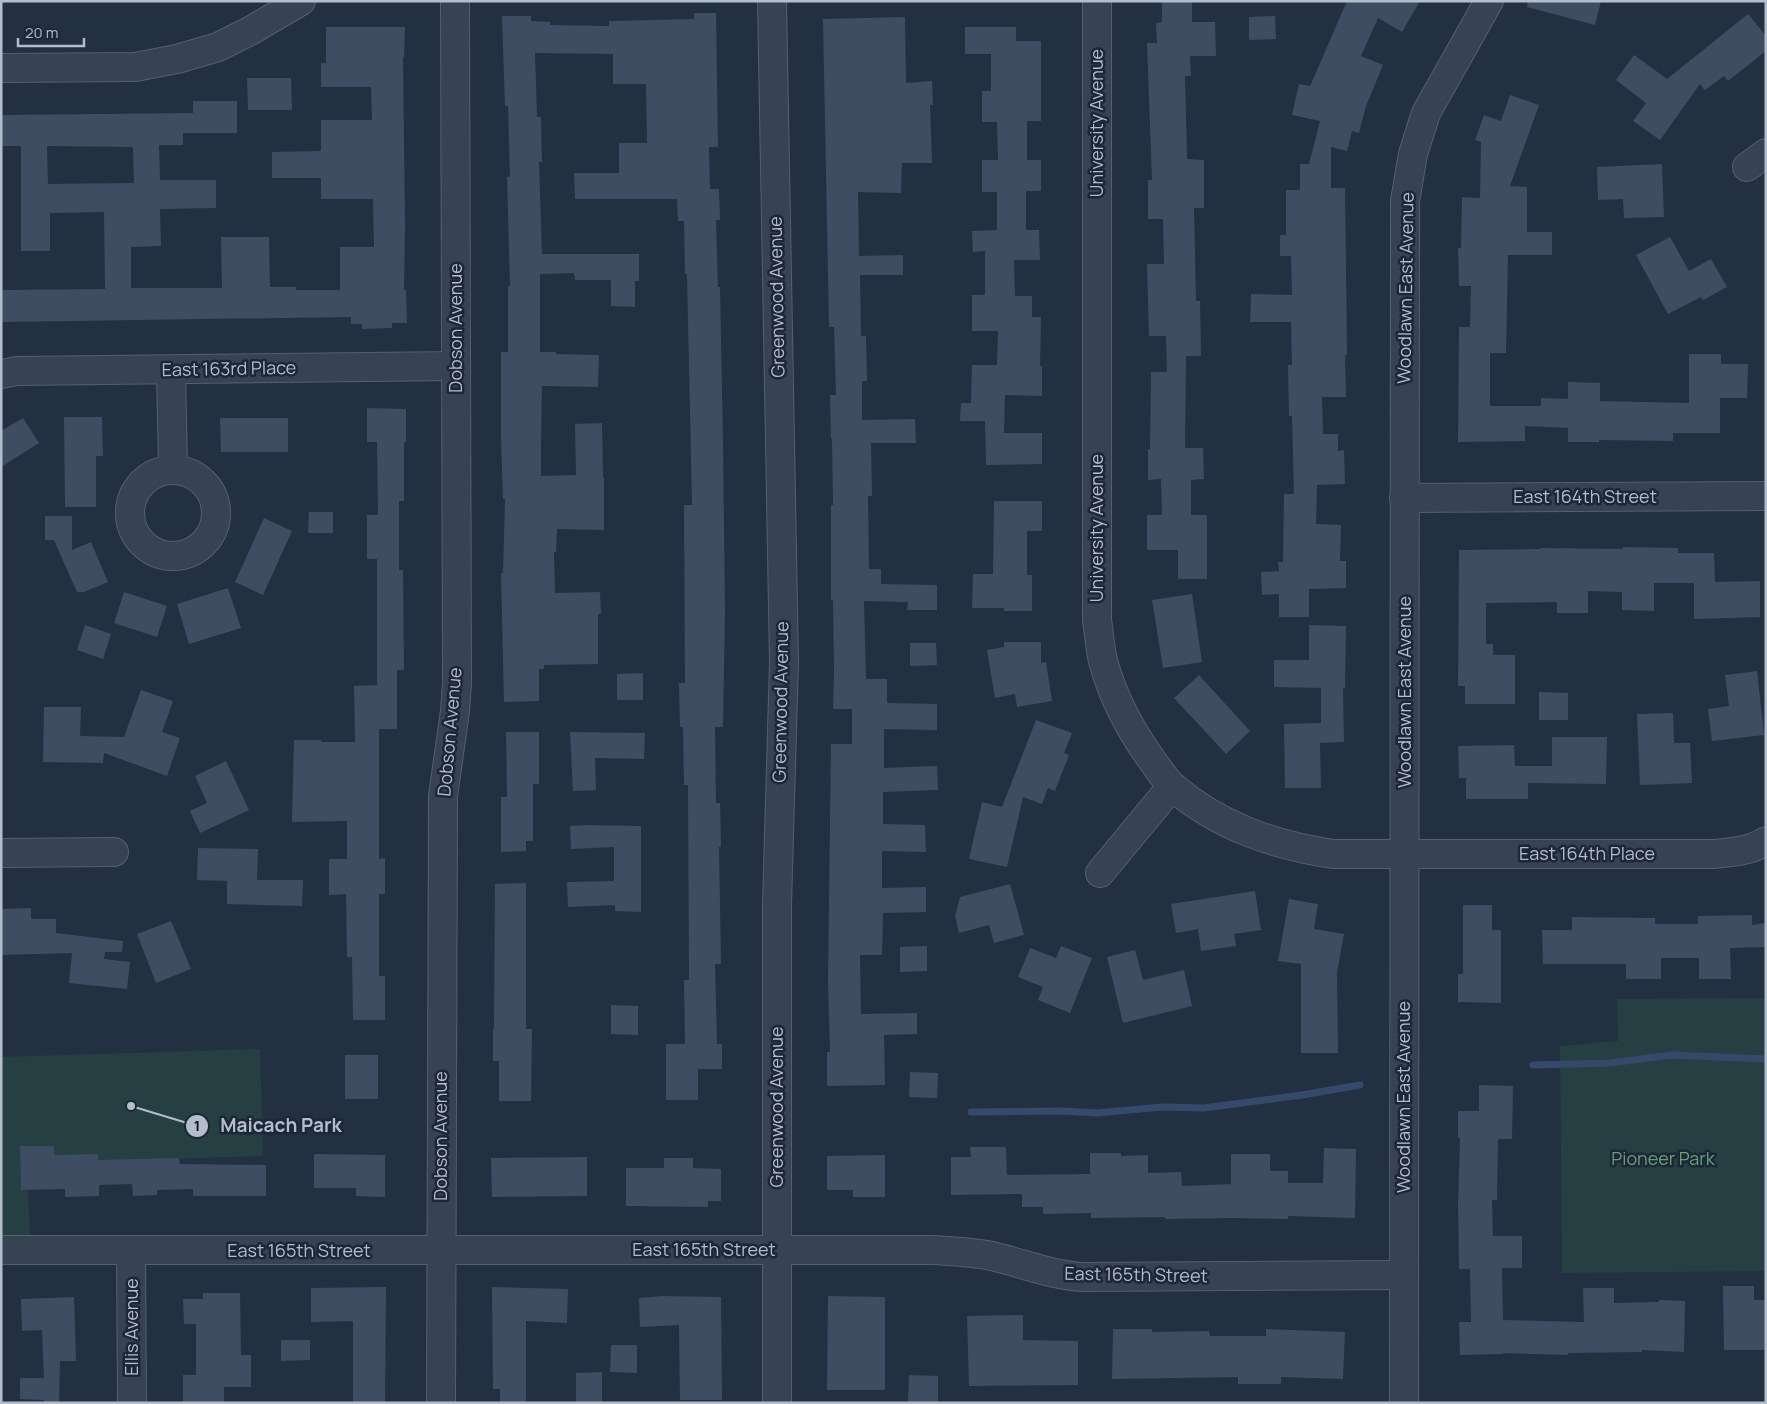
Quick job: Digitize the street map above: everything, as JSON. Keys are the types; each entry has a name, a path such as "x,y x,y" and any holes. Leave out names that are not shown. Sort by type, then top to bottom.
{"street":[{"path":"1,68 135,67 177,59 218,47 250,31 301,1"},
{"name":"Dobson Avenue","path":"441,1403 440,1250 443,796 457,683 455,1"},
{"name":"Greenwood Avenue","path":"772,1 784,662 778,869 777,1403"},
{"name":"University Avenue","path":"1097,1 1097,620 1103,660 1114,694 1148,755 1172,786 1235,827 1267,840 1300,849 1333,854 1405,854"},
{"name":"Woodlawn East Avenue","path":"1404,1403 1405,201 1413,154 1426,113 1489,1"},
{"name":"East 163rd Place","path":"1,374 17,371 456,366"},
{"path":"171,370 173,469"},
{"name":"East 164th Street","path":"1404,498 1766,496"},
{"path":"1100,873 1172,786"},
{"name":"East 164th Place","path":"1405,854 1716,854 1738,852 1758,847 1766,841"},
{"path":"1,853 114,852"},
{"name":"East 165th Street","path":"1,1250 776,1250 960,1252 988,1256 1063,1276 1403,1275"},
{"name":"Ellis Avenue","path":"131,1251 132,1403"}],"green space":[{"name":"Pioneer Park","path":"1766,998 1766,1271 1562,1273 1560,1046 1618,1041 1617,999"},
{"path":"260,1049 263,1156 27,1163 30,1240 1,1241 1,1057"}],"building":[{"path":"1162,1 1192,1 1192,22 1215,22 1216,56 1190,56 1191,76 1185,76 1187,159 1204,160 1204,208 1194,208 1196,301 1200,301 1201,356 1186,356 1185,448 1203,448 1204,479 1191,480 1191,515 1207,515 1207,579 1178,579 1178,550 1147,550 1147,515 1162,515 1161,479 1148,480 1151,372 1167,372 1166,336 1149,336 1147,264 1164,264 1163,219 1148,219 1148,180 1152,180 1147,43 1157,43 1156,23 1162,22"},
{"path":"1347,1 1420,1 1402,32 1378,18 1361,56 1383,65 1366,106 1359,133 1352,131 1347,151 1331,147 1331,188 1345,188 1346,397 1322,397 1323,434 1338,434 1338,451 1344,450 1345,484 1317,485 1316,524 1341,525 1340,561 1346,561 1346,588 1309,589 1309,617 1279,617 1279,594 1262,595 1261,572 1279,571 1278,562 1283,562 1284,494 1294,494 1292,416 1289,416 1288,365 1292,365 1291,322 1250,322 1251,294 1292,295 1291,256 1280,256 1280,235 1286,235 1286,190 1300,190 1300,164 1309,164 1320,121 1292,115 1299,84 1310,86"},
{"path":"1528,1 1601,1 1595,25 1527,7"},
{"path":"694,13 716,13 718,147 709,147 710,189 719,189 720,220 716,220 718,287 720,287 725,610 723,727 715,727 716,803 720,803 721,964 715,964 717,1044 722,1044 722,1069 698,1069 698,1100 666,1100 666,1044 685,1044 684,980 689,980 688,785 684,785 683,727 680,727 679,683 685,683 684,505 692,505 687,274 685,274 684,221 678,221 677,199 575,199 574,173 619,173 619,143 647,143 646,84 613,84 613,54 535,53 537,117 541,117 542,162 539,162 542,254 639,254 639,281 635,281 635,307 611,306 610,280 575,280 574,273 540,274 540,352 599,355 598,387 542,386 541,447 541,476 576,475 575,424 602,423 604,530 557,529 556,552 554,552 555,593 600,592 601,614 598,614 598,664 544,665 544,669 539,669 539,701 504,702 501,573 503,573 505,499 503,499 501,438 501,352 508,352 508,286 510,286 507,177 510,177 508,106 505,106 502,16 531,16 531,21 550,22 550,25 609,26 609,21 694,19"},
{"path":"1748,14 1766,36 1766,51 1728,81 1724,76 1705,90 1700,84 1660,140 1633,121 1646,103 1616,80 1634,55 1667,79"},
{"path":"1275,16 1276,39 1249,40 1249,17"},
{"path":"905,17 906,83 932,81 933,105 930,105 932,163 902,163 901,193 858,192 859,256 903,255 903,275 860,275 861,336 866,336 867,381 862,381 862,420 915,419 916,443 871,443 872,496 868,496 869,569 881,569 881,584 937,585 937,610 907,610 908,602 864,601 866,679 887,679 887,703 937,704 937,730 884,729 884,768 937,766 938,790 883,792 883,824 925,825 926,852 882,851 882,888 926,887 926,912 883,913 882,955 860,955 861,1014 917,1013 917,1034 884,1035 885,1085 827,1086 827,1052 830,1052 828,981 831,744 852,744 852,709 833,709 831,505 833,505 830,395 836,395 834,327 829,327 823,19"},
{"path":"326,27 405,27 403,57 404,290 406,290 407,323 392,323 392,328 362,329 362,324 351,324 351,317 1,322 1,290 105,289 104,212 50,213 50,251 21,251 21,146 1,146 1,115 193,113 193,101 237,101 237,133 183,133 183,145 159,145 160,180 216,180 216,208 160,209 161,246 131,247 131,288 222,288 221,237 269,237 270,287 296,287 296,290 340,290 340,247 374,247 373,199 321,199 321,178 272,178 272,152 321,151 321,120 372,120 371,87 321,87 321,63 326,63","holes":["47,146 133,147 134,183 48,184"]},
{"path":"965,27 1016,27 1016,41 1041,41 1041,121 1027,121 1027,160 1041,160 1041,191 1026,191 1026,230 1039,230 1040,260 1014,260 1015,296 1032,296 1032,317 1041,317 1040,366 1042,366 1042,396 1005,395 1004,433 1042,433 1042,464 986,465 985,421 960,421 961,403 971,403 972,365 997,365 998,331 972,331 972,295 985,295 985,251 973,252 972,231 997,230 997,192 982,192 982,160 998,160 997,122 982,122 982,91 991,91 991,54 965,54"},
{"path":"247,78 291,78 292,110 248,110"},
{"path":"1510,95 1539,105 1510,186 1527,187 1527,232 1552,232 1552,255 1508,255 1506,353 1490,353 1490,406 1541,406 1541,398 1568,399 1568,382 1600,383 1600,401 1689,403 1689,354 1721,354 1721,364 1748,364 1747,398 1720,398 1720,433 1673,433 1673,441 1599,440 1599,442 1568,442 1568,428 1525,426 1525,441 1458,442 1459,327 1470,327 1471,286 1459,286 1458,248 1461,248 1462,197 1480,198 1481,142 1475,140 1484,115 1501,121"},
{"path":"1662,164 1664,217 1624,218 1623,199 1598,200 1597,167"},
{"path":"1670,237 1689,271 1711,259 1727,287 1703,300 1701,297 1668,314 1636,255"},
{"path":"367,408 406,409 404,501 399,501 399,570 403,570 404,670 397,670 397,729 379,729 379,859 385,858 385,894 379,894 379,976 385,976 385,1020 353,1020 352,957 347,957 346,894 329,895 329,859 347,859 347,821 292,822 294,740 355,742 354,686 377,685 377,559 367,559 367,515 378,515 377,442 367,442"},
{"path":"64,417 102,417 103,456 96,456 96,507 65,507"},
{"path":"23,418 39,443 1,467 1,431"},
{"path":"220,418 288,418 288,452 221,452"},
{"path":"994,501 1042,501 1042,531 1027,531 1027,575 1032,575 1032,611 1004,611 1004,608 972,608 973,574 993,574"},
{"path":"309,512 333,512 333,533 308,533"},
{"path":"45,516 72,516 72,550 91,542 108,582 84,592 77,592 54,540 45,540"},
{"path":"264,518 292,531 263,595 235,582"},
{"path":"1623,547 1678,548 1678,553 1714,553 1715,582 1760,581 1760,617 1694,619 1694,583 1654,583 1654,611 1622,610 1622,592 1588,591 1588,613 1557,613 1557,602 1486,603 1486,644 1493,644 1493,655 1515,655 1515,704 1465,704 1465,686 1458,686 1459,550 1540,548 1623,549"},
{"path":"228,588 241,628 189,644 177,604"},
{"path":"124,592 167,606 157,637 114,623"},
{"path":"1192,594 1202,662 1163,668 1152,600"},
{"path":"85,625 111,634 103,659 77,650"},
{"path":"1309,625 1346,626 1345,688 1343,688 1344,742 1320,743 1321,788 1285,788 1284,724 1321,723 1321,688 1274,687 1274,660 1309,660"},
{"path":"1004,642 1041,642 1041,663 1046,662 1052,701 1017,707 1015,694 995,698 987,650 1004,647"},
{"path":"910,643 936,643 937,665 910,666"},
{"path":"1757,671 1764,735 1712,741 1708,709 1729,706 1725,675"},
{"path":"643,673 643,700 617,700 617,674"},
{"path":"1199,675 1250,731 1226,754 1174,698"},
{"path":"141,690 173,701 162,732 180,738 167,776 104,753 103,763 43,762 44,707 81,707 80,736 124,737"},
{"path":"1539,692 1568,693 1568,720 1539,720"},
{"path":"1673,713 1674,743 1690,743 1692,783 1640,785 1637,714"},
{"path":"1036,720 1072,733 1064,753 1069,755 1055,791 1048,788 1042,804 1023,797 1007,867 969,859 982,802 1002,807"},
{"path":"506,732 539,732 539,784 533,784 533,841 526,841 526,851 501,852 501,797 507,797"},
{"path":"570,732 645,733 644,759 595,758 596,790 573,791"},
{"path":"1552,737 1607,737 1606,784 1528,783 1528,799 1466,799 1466,778 1459,778 1458,746 1514,745 1515,766 1552,766"},
{"path":"226,761 249,810 200,833 190,811 207,803 195,776"},
{"path":"570,826 641,826 641,912 615,911 615,905 568,907 567,882 614,881 614,847 571,849"},
{"path":"198,848 258,849 257,880 303,880 302,906 227,904 227,881 197,880"},
{"path":"526,883 526,1029 532,1029 531,1101 499,1101 499,1061 493,1061 495,884"},
{"path":"1010,884 1024,935 994,943 989,925 959,933 955,916 960,897"},
{"path":"1255,891 1261,930 1234,934 1236,946 1201,951 1198,929 1176,933 1171,904"},
{"path":"1289,899 1318,904 1314,929 1344,934 1337,973 1338,1053 1301,1053 1301,964 1278,961"},
{"path":"1463,905 1492,905 1492,930 1501,930 1501,1003 1458,1002 1458,974 1463,974"},
{"path":"31,908 31,919 56,919 56,933 123,941 122,952 105,952 104,959 130,962 127,989 69,983 72,953 1,955 1,909"},
{"path":"1752,915 1752,925 1766,923 1766,947 1730,948 1731,979 1699,979 1699,958 1661,958 1661,979 1626,979 1626,964 1543,964 1542,930 1572,930 1572,917 1655,918 1655,924 1698,924 1698,916"},
{"path":"171,921 191,969 156,983 137,934"},
{"path":"927,946 927,971 900,972 900,947"},
{"path":"1061,946 1092,958 1070,1013 1038,1000 1043,987 1018,977 1030,948 1056,958"},
{"path":"1135,950 1143,980 1184,970 1192,1006 1123,1023 1107,957"},
{"path":"611,1005 638,1006 638,1035 611,1034"},
{"path":"345,1055 378,1055 378,1099 345,1099"},
{"path":"910,1072 938,1073 937,1098 909,1097"},
{"path":"1479,1085 1513,1086 1512,1139 1498,1139 1497,1200 1492,1200 1493,1236 1522,1236 1522,1268 1502,1268 1503,1320 1584,1322 1583,1288 1614,1288 1614,1303 1659,1302 1659,1300 1685,1301 1684,1352 1642,1350 1642,1352 1568,1353 1568,1355 1503,1353 1460,1355 1459,1322 1471,1322 1470,1269 1459,1269 1460,1138 1458,1138 1458,1111 1479,1111"},
{"path":"20,1146 54,1146 54,1155 98,1154 98,1160 179,1158 180,1164 266,1165 266,1196 193,1196 193,1189 157,1190 157,1195 133,1196 132,1184 99,1185 99,1196 65,1197 65,1189 21,1190"},
{"path":"970,1147 1006,1147 1007,1175 1090,1174 1090,1153 1121,1153 1121,1156 1148,1155 1148,1173 1181,1172 1182,1186 1231,1184 1231,1154 1270,1154 1270,1171 1288,1171 1288,1183 1323,1183 1324,1148 1356,1149 1355,1218 1288,1216 1288,1219 1165,1219 1165,1217 1091,1218 1091,1213 1043,1214 1043,1207 1022,1207 1022,1194 951,1195 951,1157 971,1157"},
{"path":"314,1154 385,1155 385,1197 356,1196 356,1188 314,1188"},
{"path":"885,1155 885,1197 853,1197 853,1190 827,1190 827,1156"},
{"path":"587,1157 587,1196 492,1197 491,1158"},
{"path":"664,1158 693,1158 693,1168 721,1169 721,1201 708,1201 708,1207 626,1206 626,1168 664,1168"},
{"path":"1723,1286 1754,1286 1754,1300 1766,1300 1766,1350 1724,1350"},
{"path":"386,1287 385,1403 353,1403 353,1321 311,1322 311,1288"},
{"path":"492,1287 568,1289 567,1323 526,1321 526,1403 500,1403 500,1389 493,1389"},
{"path":"203,1293 240,1293 241,1355 251,1355 251,1387 224,1387 224,1403 183,1403 183,1375 196,1375 196,1324 184,1324 183,1299 203,1299"},
{"path":"662,1296 721,1297 722,1400 680,1400 679,1325 640,1327 639,1298"},
{"path":"828,1296 885,1297 885,1390 827,1390"},
{"path":"74,1297 76,1361 60,1361 59,1403 44,1403 44,1400 20,1399 20,1378 44,1378 42,1330 22,1331 21,1299"},
{"path":"1023,1315 1023,1340 1078,1341 1078,1385 969,1386 967,1316"},
{"path":"1113,1329 1152,1329 1152,1332 1209,1331 1210,1336 1266,1336 1266,1329 1345,1332 1343,1379 1281,1377 1281,1384 1238,1384 1238,1377 1112,1379"},
{"path":"281,1340 310,1340 310,1360 281,1361"},
{"path":"611,1345 637,1345 637,1373 610,1372"},
{"path":"602,1372 602,1403 576,1403 576,1373"},
{"path":"909,1375 938,1376 938,1403 908,1403"}],"waterway":[{"path":"1533,1065 1610,1063 1671,1055 1766,1059"},
{"path":"971,1112 1062,1111 1097,1113 1162,1107 1204,1108 1360,1085"}],"place":[{"name":"Maicach Park","path":"131,1106"}]}
